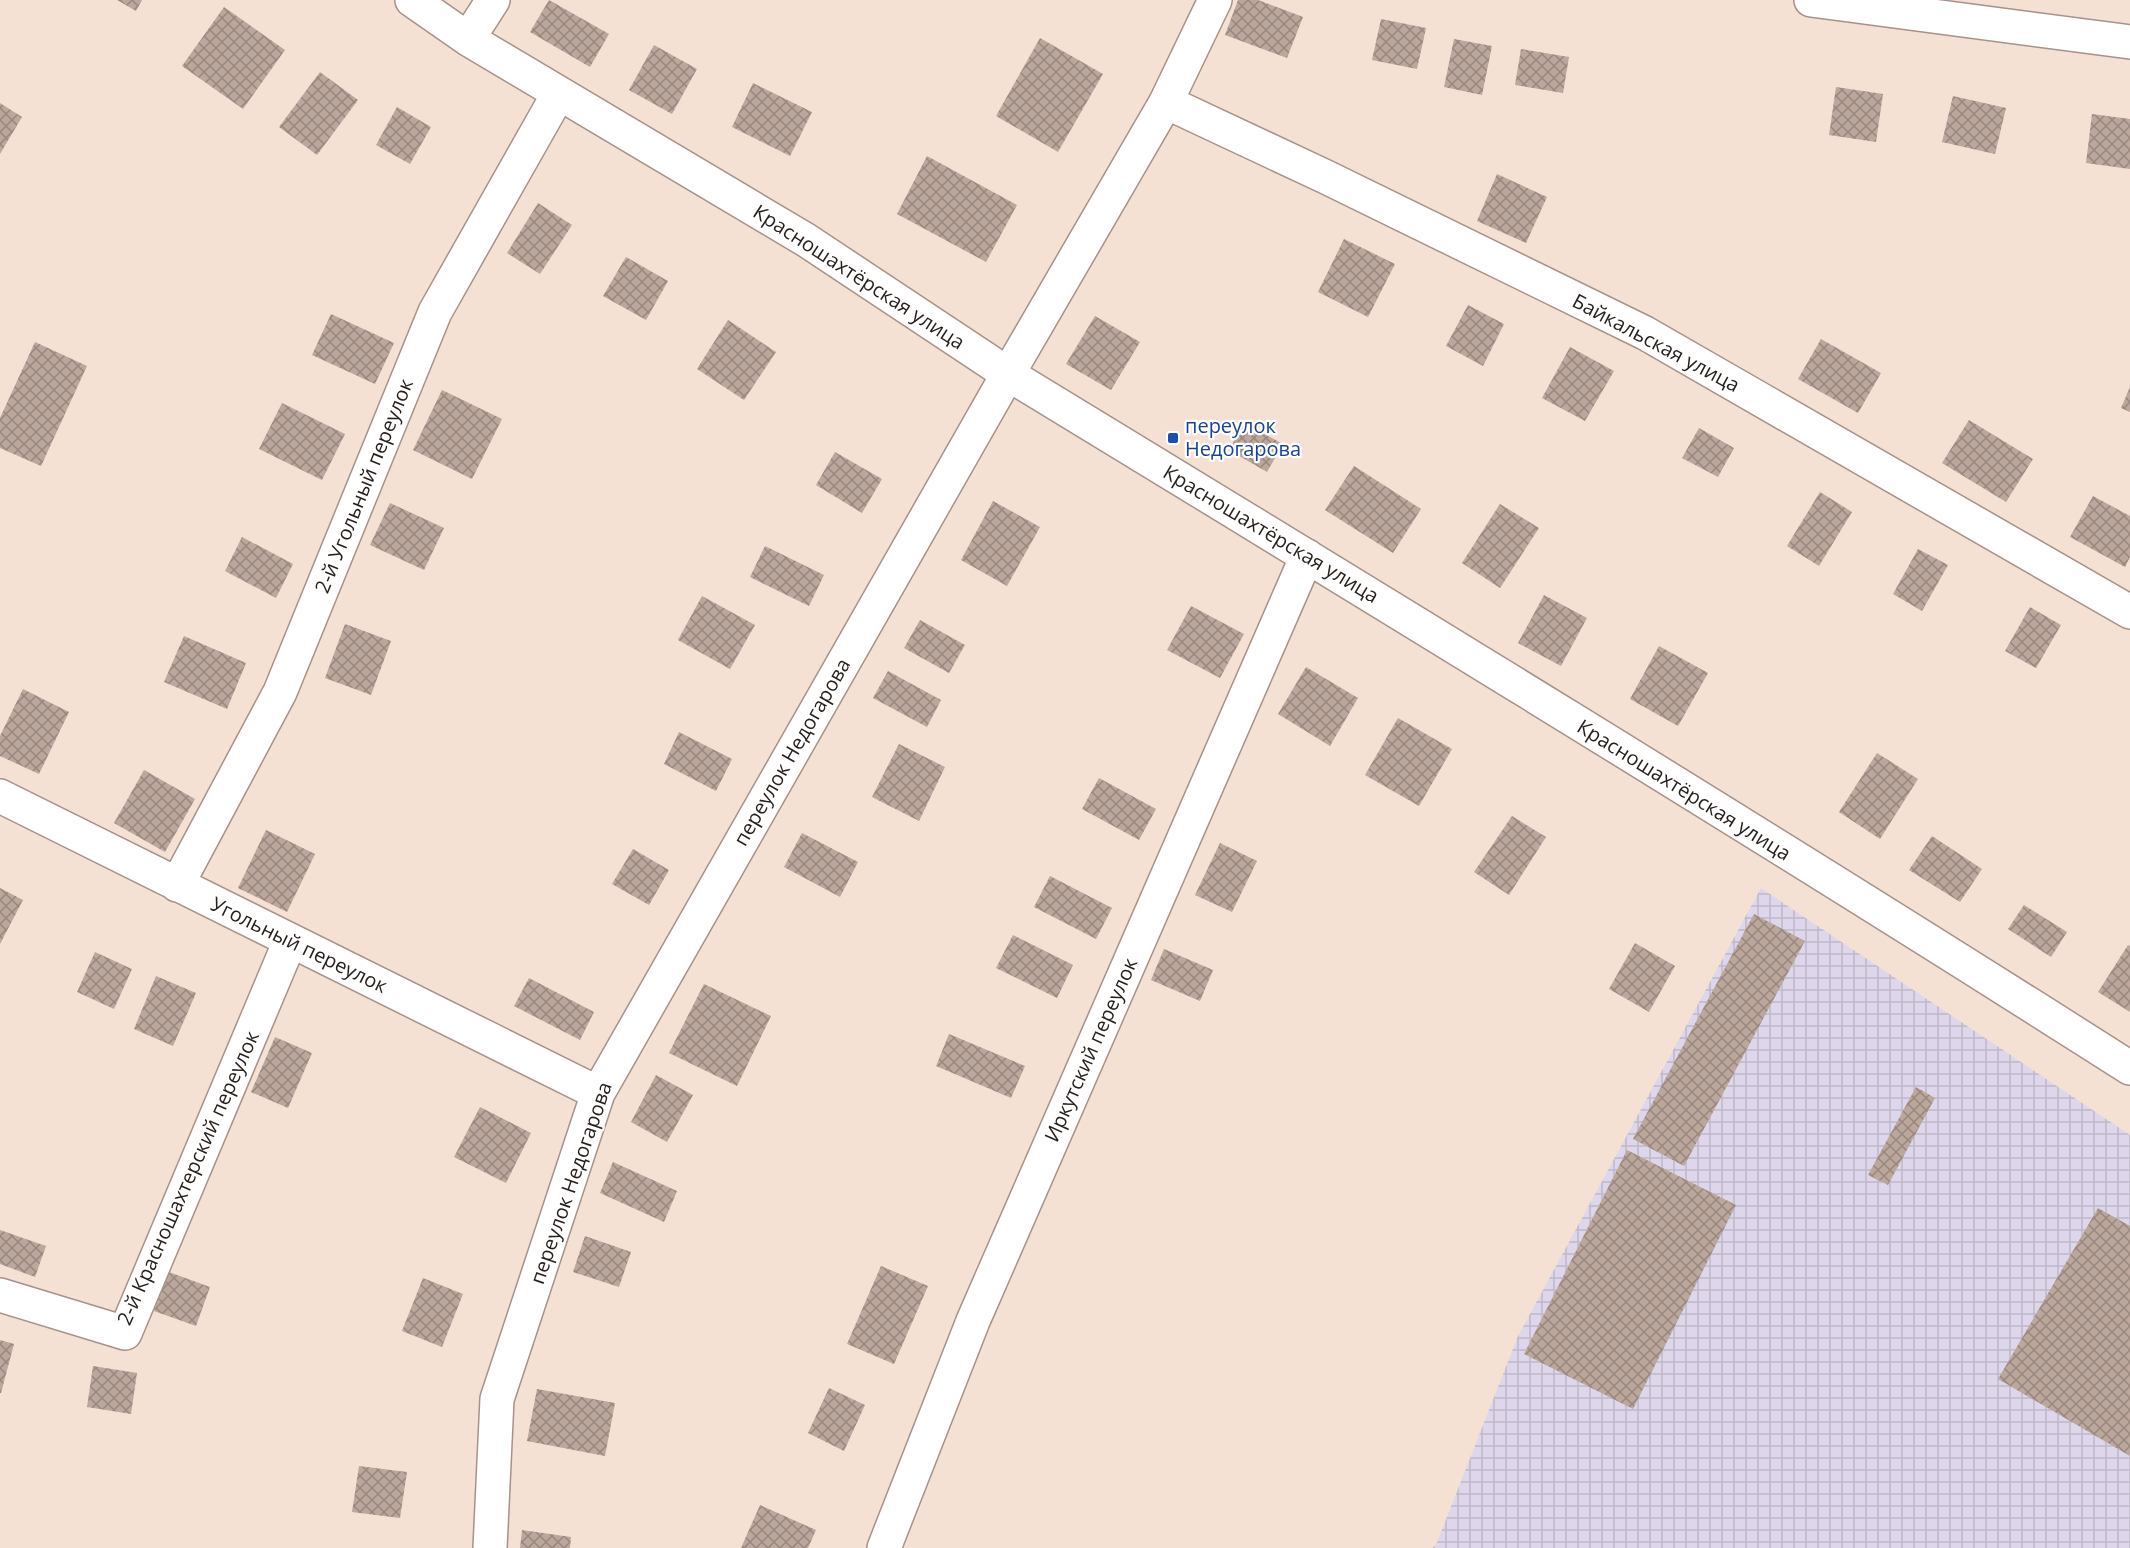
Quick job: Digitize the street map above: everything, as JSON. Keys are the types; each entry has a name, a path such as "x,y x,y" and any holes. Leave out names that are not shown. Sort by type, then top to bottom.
{"street":[{"name":"Красношахтёрская улица","path":"412,0 468,39 806,240 1008,374 1307,556 2130,1068"},
{"path":"468,39 493,0"},
{"name":"переулок Недогарова","path":"490,1548 497,1399 598,1093 1008,374 1167,102 1215,0"},
{"path":"1811,0 2130,42"},
{"name":"2-й Угольный переулок","path":"177,885 280,692 435,312 559,93"},
{"name":"Байкальская улица","path":"1167,102 1645,333 2130,612"},
{"name":"Иркутский переулок","path":"884,1548 977,1310 1307,556"},
{"name":"Угольный переулок","path":"0,796 598,1093"},
{"name":"2-й Красношахтерский переулок","path":"0,1295 125,1333 290,941"}],"shaded area":[{"path":"1761,888 2130,1135 2130,1548 1432,1548 1436,1545 1518,1336"}],"building":[{"path":"117,0 142,0 136,11"},
{"path":"549,0 609,34 590,67 530,32"},
{"path":"1238,0 1258,0 1303,17 1287,58 1225,35"},
{"path":"224,7 285,50 243,109 182,66"},
{"path":"1381,19 1426,28 1417,69 1372,60"},
{"path":"1040,38 1103,74 1058,152 996,116"},
{"path":"1454,39 1492,46 1482,95 1444,87"},
{"path":"654,45 697,69 672,114 629,90"},
{"path":"1521,49 1569,57 1563,93 1515,85"},
{"path":"320,72 358,100 317,155 279,127"},
{"path":"753,83 812,112 790,156 732,127"},
{"path":"1836,87 1883,94 1876,142 1829,135"},
{"path":"1953,96 2006,108 1995,154 1942,142"},
{"path":"0,103 22,117 0,154"},
{"path":"397,107 431,127 410,164 376,145"},
{"path":"2092,114 2130,119 2130,169 2086,163"},
{"path":"927,156 1017,205 986,262 897,214"},
{"path":"1497,174 1547,197 1526,243 1477,221"},
{"path":"538,203 572,225 540,274 507,253"},
{"path":"1344,239 1395,264 1368,317 1318,292"},
{"path":"626,257 668,281 646,320 603,296"},
{"path":"1468,305 1504,324 1483,366 1446,346"},
{"path":"331,314 394,343 375,384 312,355"},
{"path":"1095,316 1140,342 1111,390 1066,364"},
{"path":"728,320 776,352 744,400 697,369"},
{"path":"1821,339 1881,373 1858,413 1798,379"},
{"path":"35,342 87,366 41,466 0,448 0,418"},
{"path":"1570,347 1614,371 1585,421 1542,398"},
{"path":"2130,387 2130,412 2121,408"},
{"path":"442,390 502,419 472,479 413,450"},
{"path":"282,403 345,434 322,480 259,449"},
{"path":"1969,420 2033,459 2006,502 1942,463"},
{"path":"1244,423 1283,444 1267,472 1229,450"},
{"path":"1699,428 1734,448 1718,477 1682,458"},
{"path":"835,452 882,479 862,513 816,485"},
{"path":"1354,466 1421,509 1393,553 1325,510"},
{"path":"1820,492 1852,512 1819,566 1787,546"},
{"path":"2093,496 2130,516 2130,557 2125,567 2070,537"},
{"path":"993,501 1040,527 1007,586 961,560"},
{"path":"390,503 444,528 424,570 370,545"},
{"path":"1500,504 1539,528 1500,588 1462,563"},
{"path":"242,537 293,564 276,598 225,571"},
{"path":"765,546 824,575 809,606 750,577"},
{"path":"1918,549 1948,565 1922,611 1893,594"},
{"path":"1544,595 1587,618 1561,666 1518,643"},
{"path":"702,596 755,625 730,669 678,640"},
{"path":"1191,606 1244,634 1220,678 1167,650"},
{"path":"2030,607 2061,625 2036,668 2005,651"},
{"path":"920,620 965,645 949,673 904,648"},
{"path":"345,624 391,641 371,695 325,678"},
{"path":"184,636 246,663 227,709 164,682"},
{"path":"1659,646 1708,673 1678,726 1630,699"},
{"path":"1306,667 1358,698 1330,746 1278,714"},
{"path":"888,671 941,700 927,727 873,698"},
{"path":"23,689 69,712 39,774 0,756 0,736"},
{"path":"1398,718 1452,749 1419,806 1365,775"},
{"path":"679,732 732,759 716,791 664,764"},
{"path":"899,744 945,767 919,821 872,797"},
{"path":"1877,753 1918,779 1880,839 1839,812"},
{"path":"144,770 195,799 165,852 114,823"},
{"path":"1099,778 1156,809 1139,840 1082,809"},
{"path":"1512,816 1546,837 1509,895 1474,872"},
{"path":"266,830 315,854 287,912 238,888"},
{"path":"802,833 858,862 840,897 784,867"},
{"path":"1932,836 1982,869 1960,902 1909,870"},
{"path":"1220,843 1257,861 1232,912 1195,895"},
{"path":"633,849 669,870 649,905 612,884"},
{"path":"1050,876 1112,908 1096,939 1034,907"},
{"path":"0,888 23,900 0,944"},
{"path":"2024,905 2067,932 2051,957 2008,929"},
{"path":"1754,914 1805,941 1684,1166 1633,1139"},
{"path":"1013,935 1073,965 1057,998 996,968"},
{"path":"1635,943 1675,966 1649,1012 1609,989"},
{"path":"2128,945 2130,946 2130,1012 2098,992"},
{"path":"1164,949 1213,970 1200,1001 1151,980"},
{"path":"95,952 132,969 114,1009 77,992"},
{"path":"156,976 196,993 173,1046 134,1029"},
{"path":"529,978 594,1012 580,1040 514,1006"},
{"path":"704,984 771,1016 737,1086 669,1053"},
{"path":"949,1034 1025,1066 1011,1098 936,1066"},
{"path":"275,1037 312,1053 288,1108 251,1092"},
{"path":"656,1075 693,1095 667,1142 631,1122"},
{"path":"1916,1087 1935,1098 1888,1185 1868,1175"},
{"path":"480,1107 531,1133 506,1183 454,1157"},
{"path":"1627,1150 1736,1205 1633,1409 1524,1354"},
{"path":"613,1162 677,1191 664,1222 600,1193"},
{"path":"2098,1208 2130,1226 2130,1456 1998,1379"},
{"path":"0,1230 46,1246 35,1277 0,1264"},
{"path":"585,1236 631,1252 619,1287 573,1272"},
{"path":"881,1266 928,1286 894,1364 847,1344"},
{"path":"169,1272 210,1287 196,1326 154,1311"},
{"path":"423,1278 463,1294 442,1347 402,1331"},
{"path":"0,1340 14,1344 1,1393 0,1393"},
{"path":"93,1366 137,1373 131,1414 87,1407"},
{"path":"829,1388 865,1405 844,1451 808,1433"},
{"path":"537,1389 615,1403 605,1456 527,1441"},
{"path":"359,1466 407,1472 400,1518 352,1512"},
{"path":"760,1505 816,1530 808,1548 741,1548"},
{"path":"522,1530 571,1537 570,1548 520,1548"}],"place":[{"name":"переулок Недогарова","path":"1173,438"}]}
